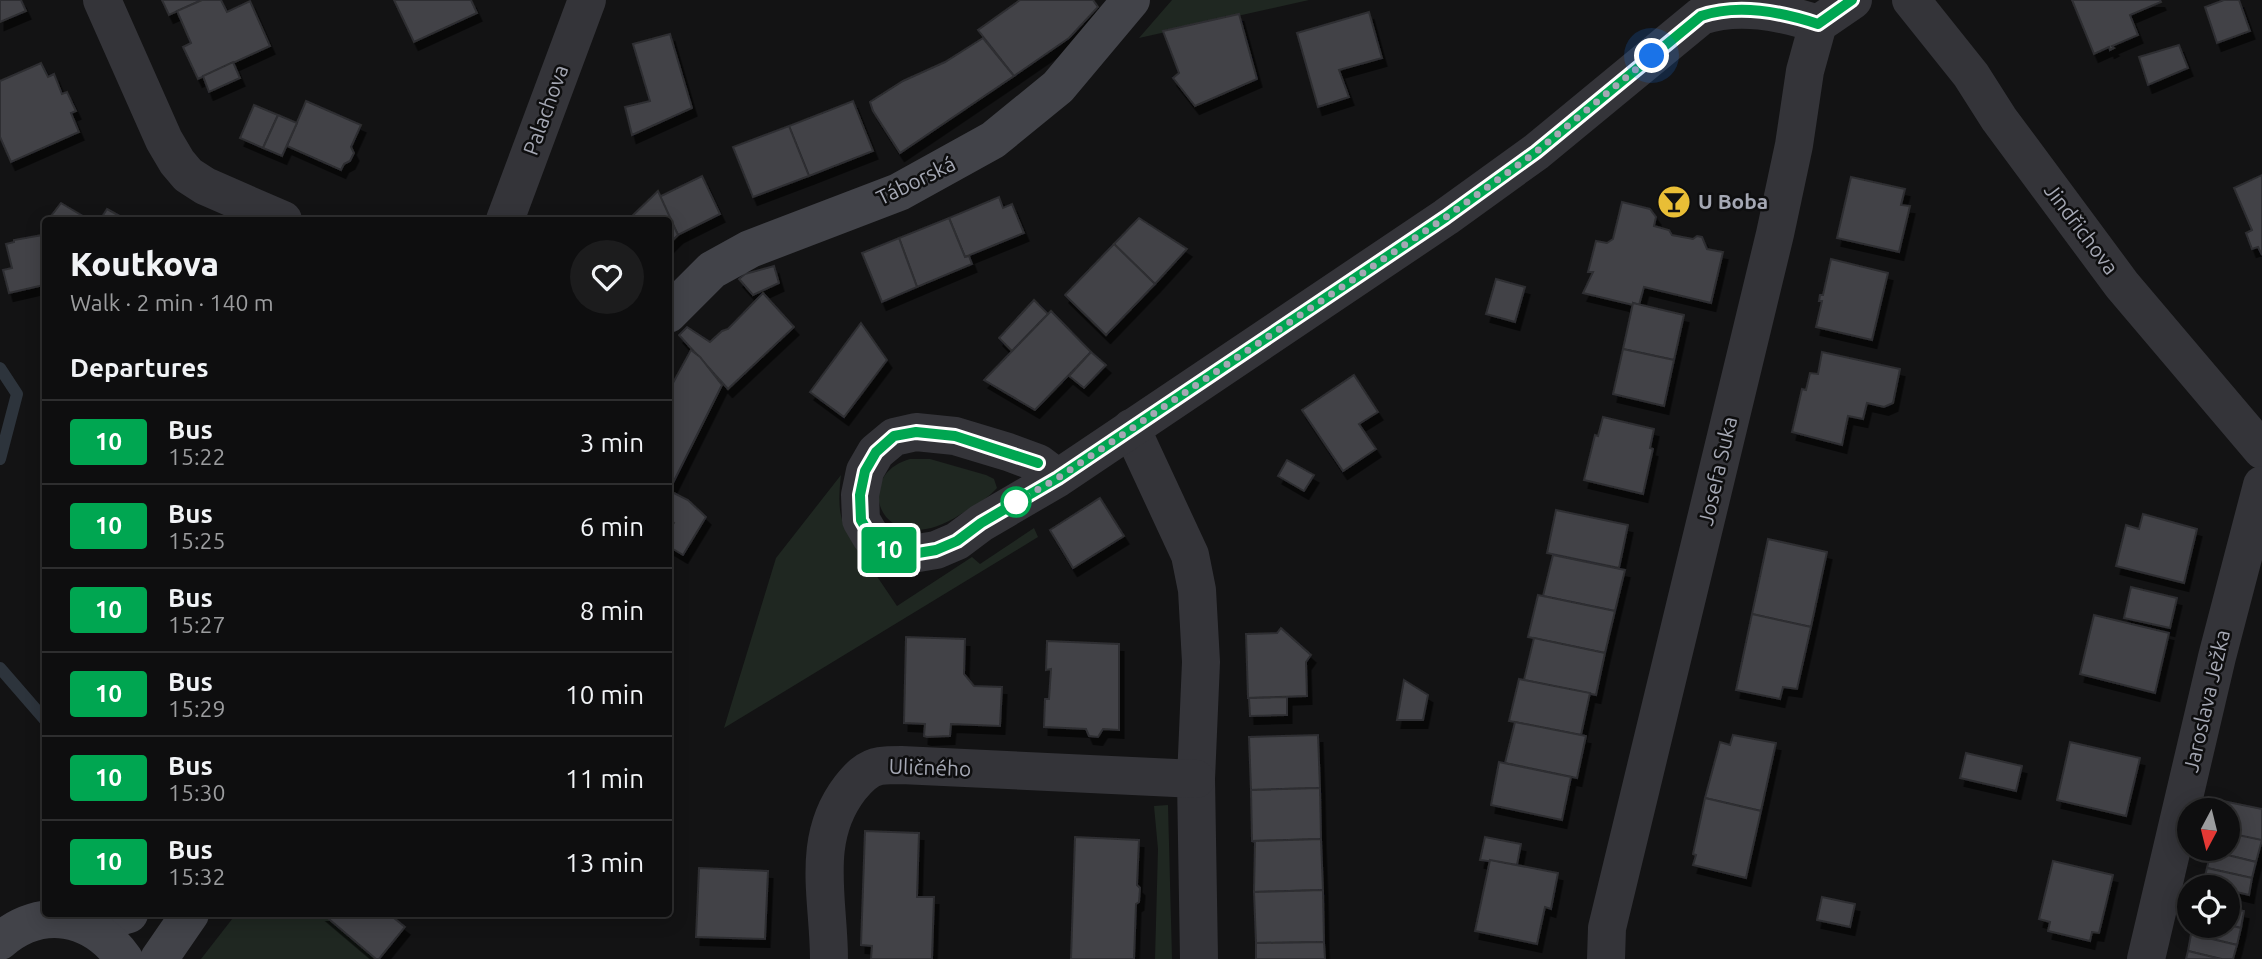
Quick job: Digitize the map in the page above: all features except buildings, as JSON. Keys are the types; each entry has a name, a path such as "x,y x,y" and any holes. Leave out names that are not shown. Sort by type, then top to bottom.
{"street":[{"path":"102,0 164,140 177,162 188,175 205,186 276,217"},
{"name":"Palachova","path":"506,217 587,0"},
{"name":"Táborská","path":"672,310 712,270 750,249 899,192 993,141 1058,87 1131,0"},
{"path":"1058,478 1038,463 955,436 916,432 894,436 876,452 865,471 860,495 861,520 871,537 891,551 912,554 936,550 957,541 981,523 1058,478 1446,217 1536,152 1701,16 1717,10 1738,9 1793,15 1818,24 1853,0"},
{"name":"Jindřichova","path":"1911,0 1971,75 1999,119 2122,285 2262,450"},
{"name":"Josefa Suka","path":"1606,959 1607,928 1772,247 1794,145 1805,71 1818,24"},
{"path":"1131,428 1190,555 1197,590 1201,662 1196,779 1199,959"},
{"name":"Jaroslava Ježka","path":"2146,959 2217,657 2262,485"},
{"name":"Uličného","path":"829,959 825,841 842,799 864,773 878,766 1196,779"},
{"path":"88,926 119,917"},
{"path":"159,959 188,917"},
{"path":"0,940 20,927 17,919 67,920 88,926 115,946 124,959"}],"shaded area":[{"path":"1172,0 1309,0 1139,38"},
{"path":"910,459 930,459 986,475 994,479 997,488 961,514 934,527 911,530 894,524 883,512 878,498 881,482 891,468"},
{"path":"841,475 840,507 846,528 860,545 884,565 874,572 897,606 972,557 980,564 1034,528 1038,537 724,728 776,558"},
{"path":"1168,805 1172,959 1155,959 1158,849 1154,806"},
{"path":"234,917 327,917 376,959 201,959"}],"waterway":[{"path":"0,368 17,394 0,459"},
{"path":"0,668 42,716"}],"bus line":[{"name":"10","path":"1038,463 955,436 916,432 894,436 876,452 865,471 860,495 861,520 871,537 891,551 912,554 936,550 957,541 981,523 1058,478 1446,217 1536,152 1701,16 1717,10 1738,9 1793,15 1818,24 1852,0"}],"place":[{"name":"U Boba","path":"1674,202"}],"route":[{"path":"1016,502 1058,478 1446,217 1536,152 1652,56"}]}
